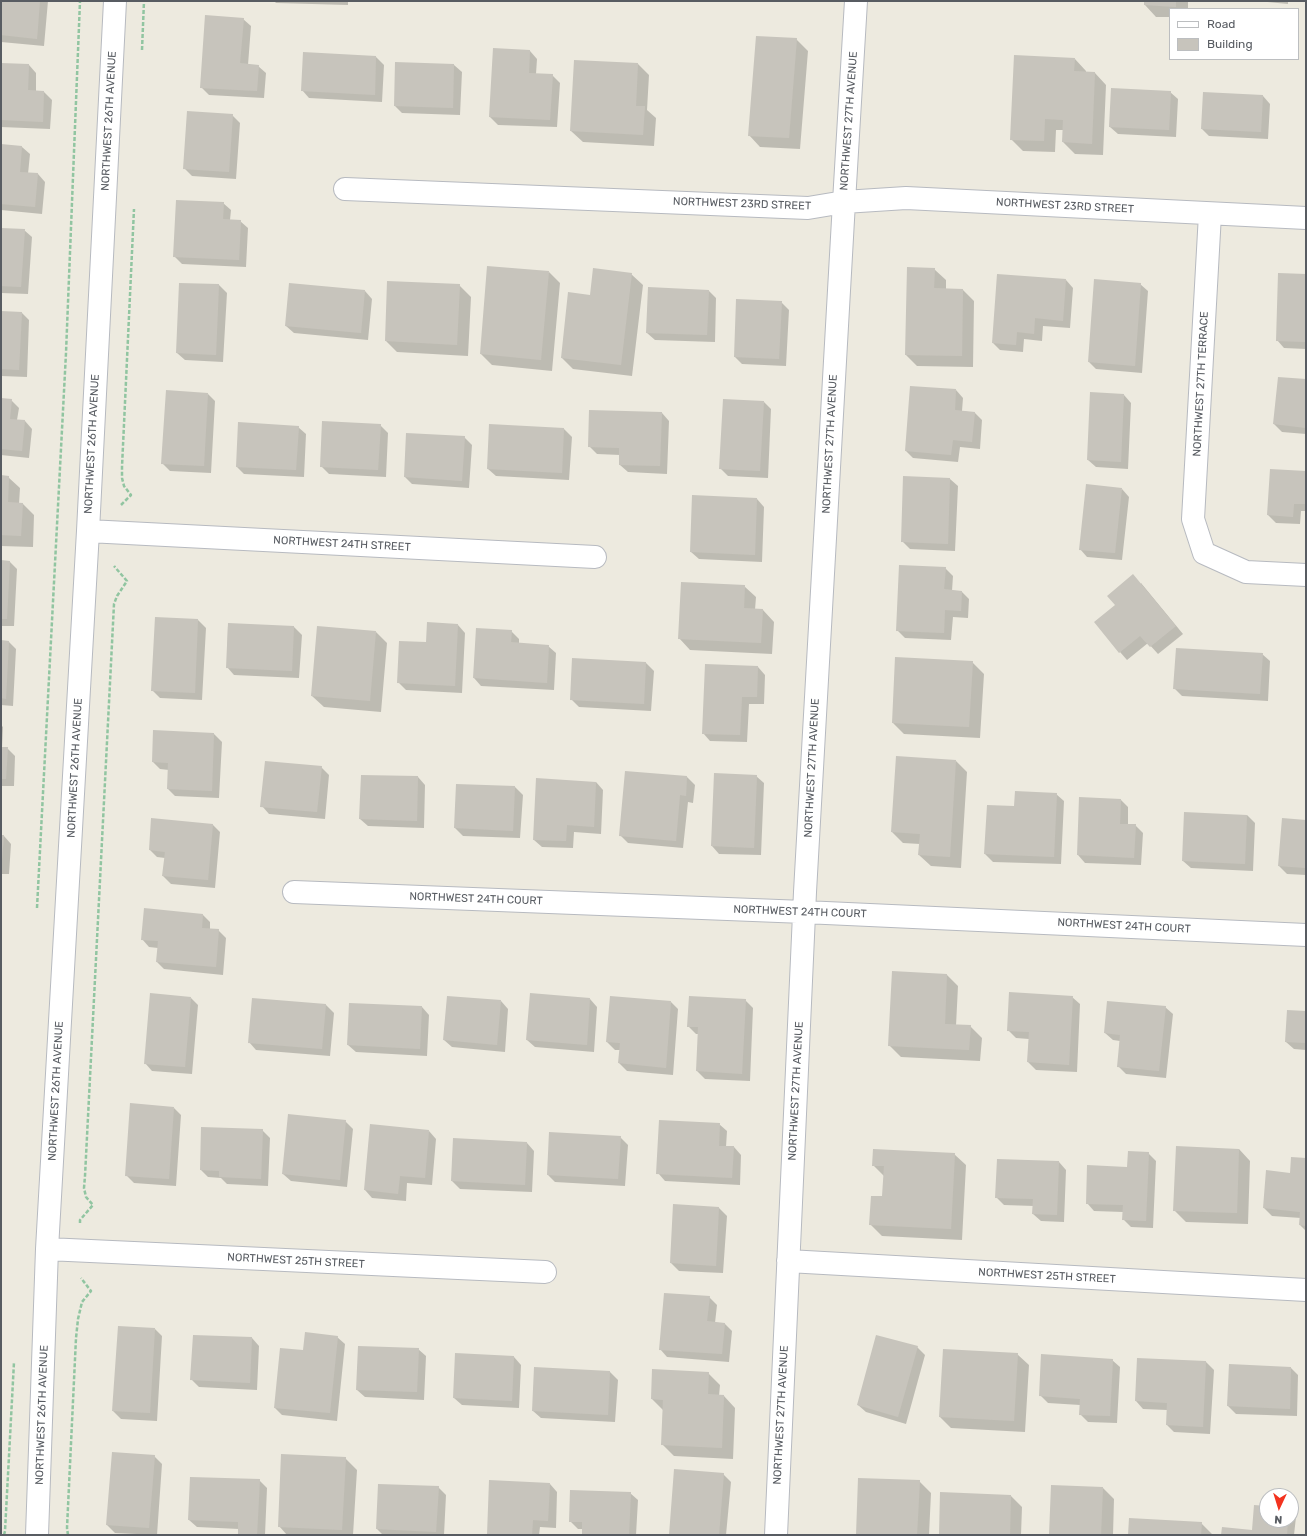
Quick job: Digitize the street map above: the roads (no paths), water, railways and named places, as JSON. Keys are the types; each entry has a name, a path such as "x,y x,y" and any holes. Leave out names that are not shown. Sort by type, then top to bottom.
{"street":[{"name":"NORTHWEST 26TH AVENUE","path":"37,1535 47,1249 88,532 115,1"},
{"name":"NORTHWEST 27TH AVENUE","path":"776,1535 804,912 856,1"},
{"name":"NORTHWEST 23RD STREET","path":"344,189 808,208 844,202 906,198 1306,218"},
{"name":"NORTHWEST 27TH TERRACE","path":"1210,214 1193,519 1204,553 1246,572 1306,575"},
{"name":"NORTHWEST 24TH STREET","path":"88,532 595,557"},
{"name":"NORTHWEST 24TH COURT","path":"294,892 804,912 1306,935"},
{"name":"NORTHWEST 25TH STREET","path":"47,1249 545,1272"},
{"name":"NORTHWEST 25TH STREET","path":"788,1261 1306,1290"}]}
